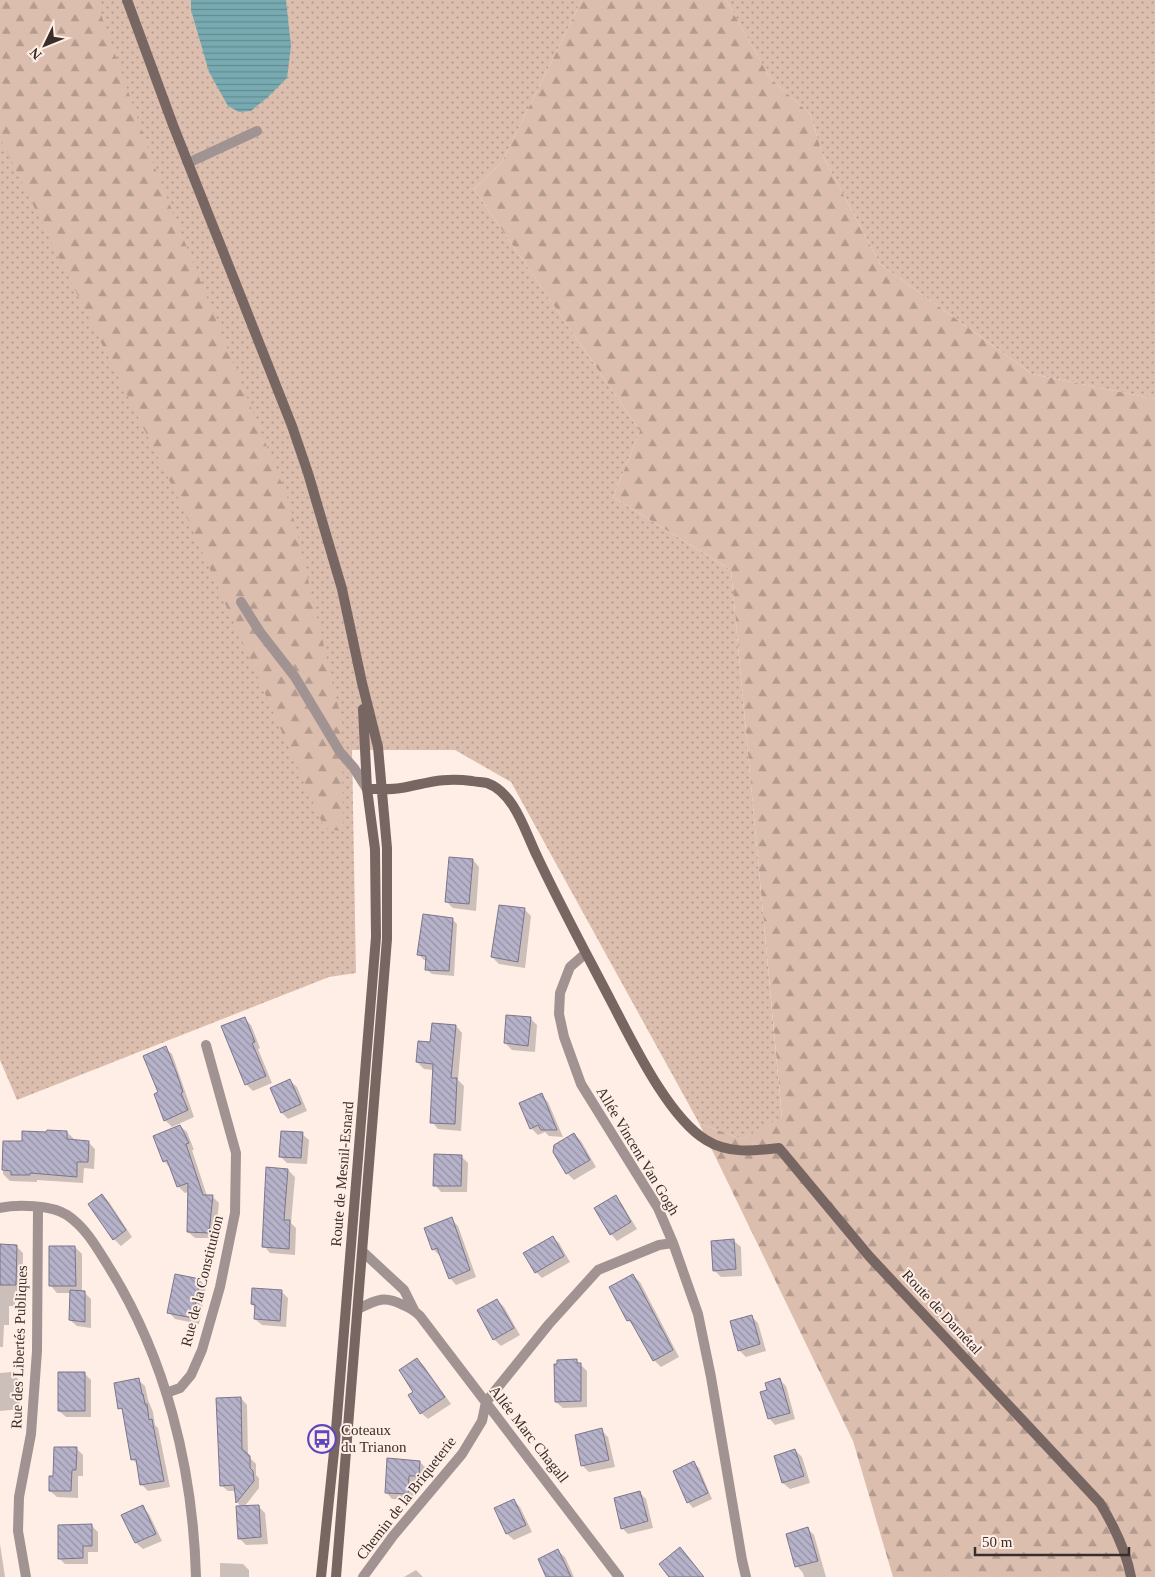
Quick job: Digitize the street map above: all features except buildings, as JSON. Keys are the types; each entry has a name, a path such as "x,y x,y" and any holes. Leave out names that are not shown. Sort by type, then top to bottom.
{"main road":[{"path":"127,0 188,163 292,426 342,589 362,683"},
{"name":"Route de Mesnil-Esnard","path":"336,1577 387,939 387,848 383,788 378,747 362,683"},
{"name":"Route de Mesnil-Esnard","path":"321,1577 336,1442 376,938 375,849 367,790 362,683"},
{"path":"367,790 399,788 443,779 462,779 487,783 502,793 523,825 535,854 585,954"},
{"name":"Route de Darnétal","path":"585,954 659,1087 688,1126 704,1140 724,1148 751,1151 779,1148 869,1256 1100,1503 1115,1528 1129,1566 1131,1577"}],"street":[{"path":"188,163 257,131"},
{"path":"242,602 260,632 295,677 340,752 354,768 367,790"},
{"name":"Allée Vincent Van Gogh","path":"585,954 570,967 560,993 559,1014 564,1037 581,1084 658,1208 673,1243 698,1314 746,1577"},
{"name":"Rue de la Constitution","path":"166,1393 180,1388 191,1375 202,1350 220,1287 235,1214 236,1153 206,1045"},
{"path":"0,1208 38,1207 52,1209 65,1214 91,1239 117,1280 135,1314 166,1393 178,1432 185,1467 196,1577"},
{"name":"Rue des Libertés Publiques","path":"26,1577 18,1531 19,1497 32,1434 37,1351 38,1207"},
{"name":"Chemin de la Briqueterie","path":"363,1577 393,1536 462,1454 482,1421 486,1402 549,1324 598,1270 659,1245 673,1243"},
{"name":"Allée Marc Chagall","path":"363,1252 404,1290 414,1310 619,1577"},
{"path":"358,1309 375,1300 385,1299 394,1300 414,1310"}],"green space":[{"path":"0,0 582,0 502,162 474,189 640,431 613,497 731,570 782,1118 741,1139 699,1123 511,782 455,750 352,750 356,973 329,977 17,1100 0,1060"},
{"path":"0,0 96,0 155,168 290,504 342,722 343,832 324,827 182,506 0,138"},
{"path":"582,0 726,0 770,78 810,114 823,156 880,264 1032,374 1155,399 1155,1577 893,1577 853,1441 699,1123 741,1139 782,1117 731,570 613,497 640,431 474,189 502,162"},
{"path":"726,0 1155,0 1155,399 1032,374 880,264 823,156 810,114 770,78"}],"water":[{"path":"191,0 286,0 291,46 287,78 251,111 239,112 228,106 209,72 191,10"}],"place":[{"name":"Coteaux du Trianon","path":"322,1439"}]}
